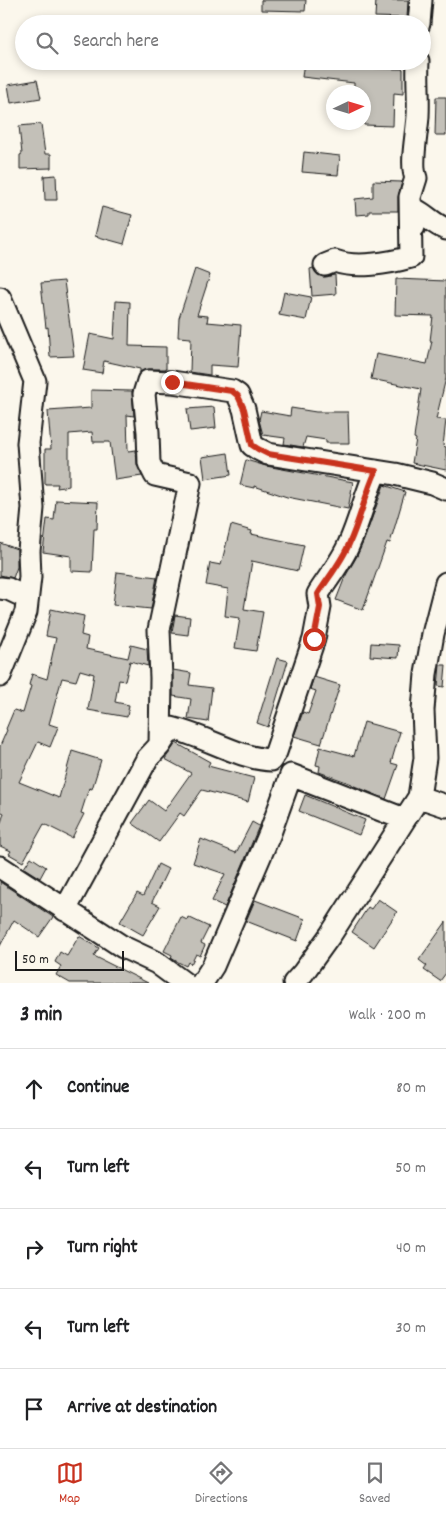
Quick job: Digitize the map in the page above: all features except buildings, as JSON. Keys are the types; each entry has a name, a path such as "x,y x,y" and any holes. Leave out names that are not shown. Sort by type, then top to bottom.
{"street":[{"path":"420,15 421,0"},
{"path":"411,258 410,197 416,178 413,170 418,116 418,70"},
{"path":"411,258 416,210 446,230"},
{"path":"326,265 335,261 345,265 392,262 411,258"},
{"path":"0,298 34,381 28,443 33,508 26,612 0,676"},
{"path":"160,746 161,678 159,630 190,483 155,474 149,463 144,394 148,381 172,382 232,391 238,396 244,409 252,445 268,454 376,471 432,483 446,489"},
{"path":"65,910 147,759 160,746 171,728 188,732 242,754 262,760 271,760 276,752 314,639 320,607 318,594 348,547 376,471"},
{"path":"294,983 331,934 419,798 425,758 423,710 426,674 433,634 446,583"},
{"path":"4,589 28,588"},
{"path":"202,983 213,966 267,842 291,775 404,819"},
{"path":"419,798 446,806"},
{"path":"0,867 123,947 157,963 184,983"}],"route":[{"path":"172,382 232,391 238,396 244,409 252,445 268,454 376,471 348,547 318,594 320,607 314,639"}]}
